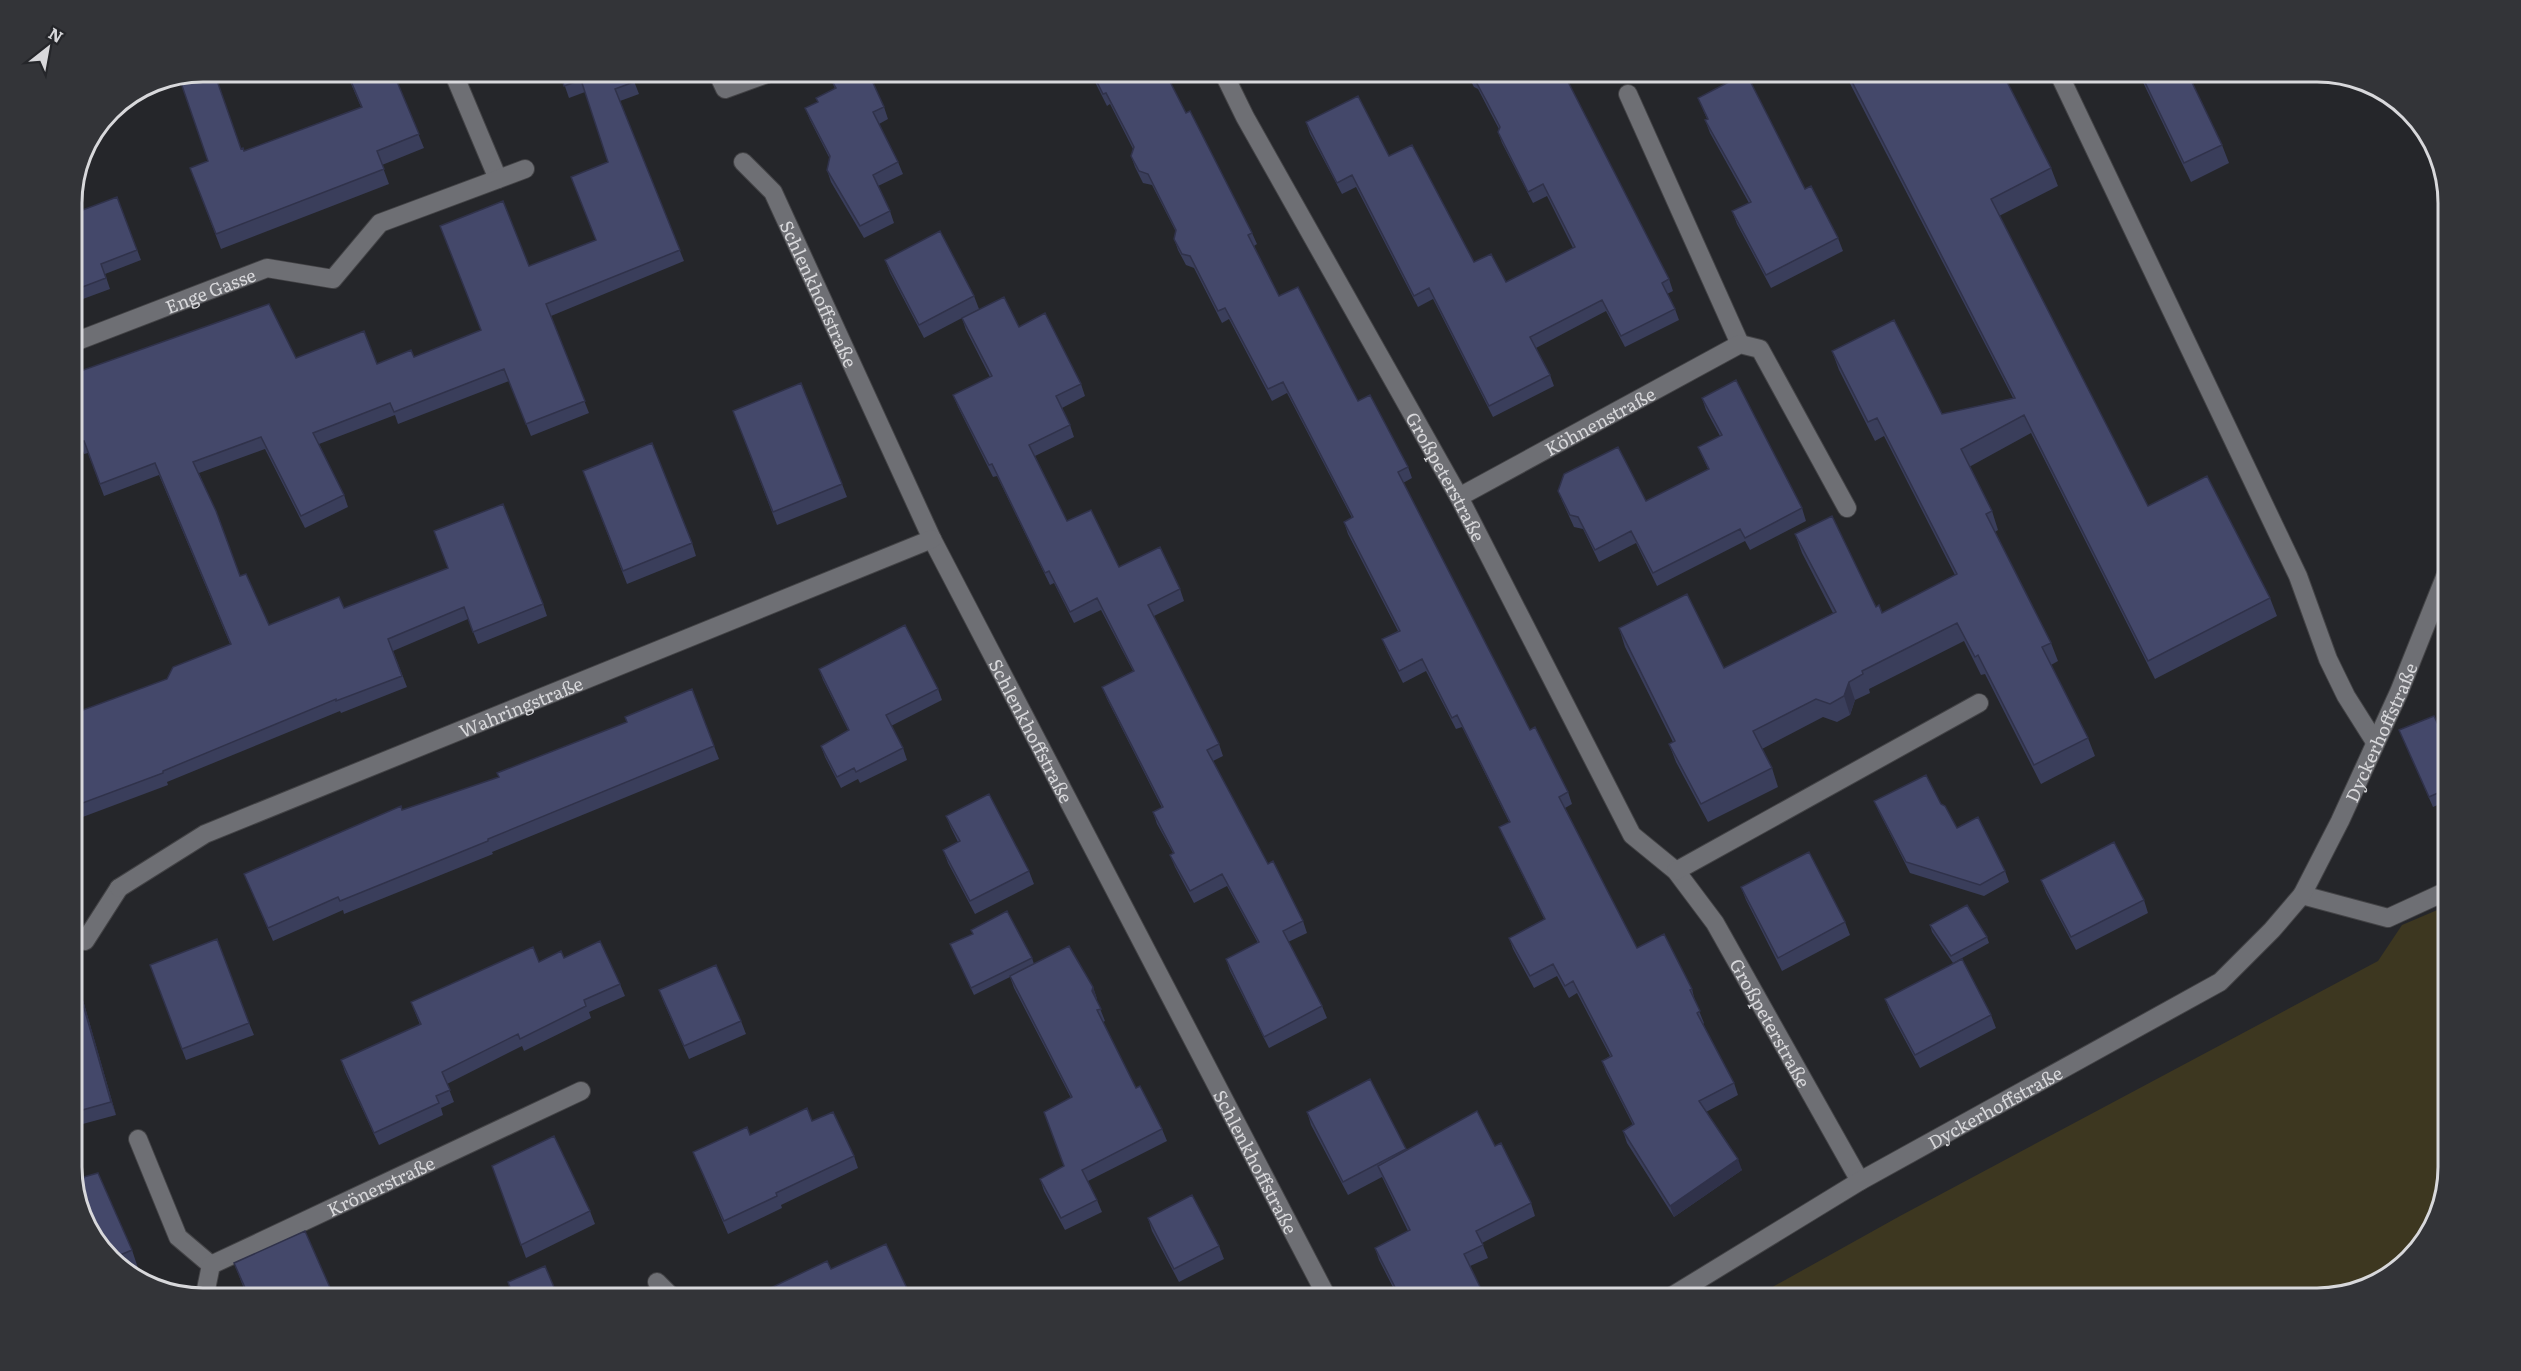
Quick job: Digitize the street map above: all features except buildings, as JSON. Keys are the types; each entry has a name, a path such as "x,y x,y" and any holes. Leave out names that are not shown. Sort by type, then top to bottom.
{"street":[{"path":"457,82 498,179"},
{"path":"722,82 725,89 744,82"},
{"name":"Großpeterstraße","path":"1228,82 1245,117 1460,497 1632,835 1676,871 1715,923 1860,1180"},
{"path":"2063,82 2298,576 2328,659 2346,696 2375,742"},
{"path":"1628,94 1740,344 1760,349 1847,508"},
{"name":"Schlenkhoffstraße","path":"743,162 773,192 932,539 1322,1288"},
{"name":"Enge Gasse","path":"83,339 267,268 333,279 380,223 525,169"},
{"name":"Köhnenstraße","path":"1460,497 1740,344"},
{"name":"Wahringstraße","path":"84,941 119,888 205,834 932,539"},
{"name":"Dyckerhoffstraße","path":"1685,1288 1860,1180 2220,982 2272,930 2302,895 2340,821 2399,692 2438,594"},
{"path":"1676,871 1979,703"},
{"path":"2302,895 2388,918 2438,895"},
{"name":"Krönerstraße","path":"211,1265 581,1091"},
{"path":"138,1139 178,1238 211,1265 206,1288"},
{"path":"657,1282 663,1288"}],"shaded area":[{"path":"2438,910 2437,1184 2432,1207 2418,1235 2397,1259 2378,1272 2349,1284 2318,1288 1771,1288 1900,1216 2378,961 2402,925"}]}
